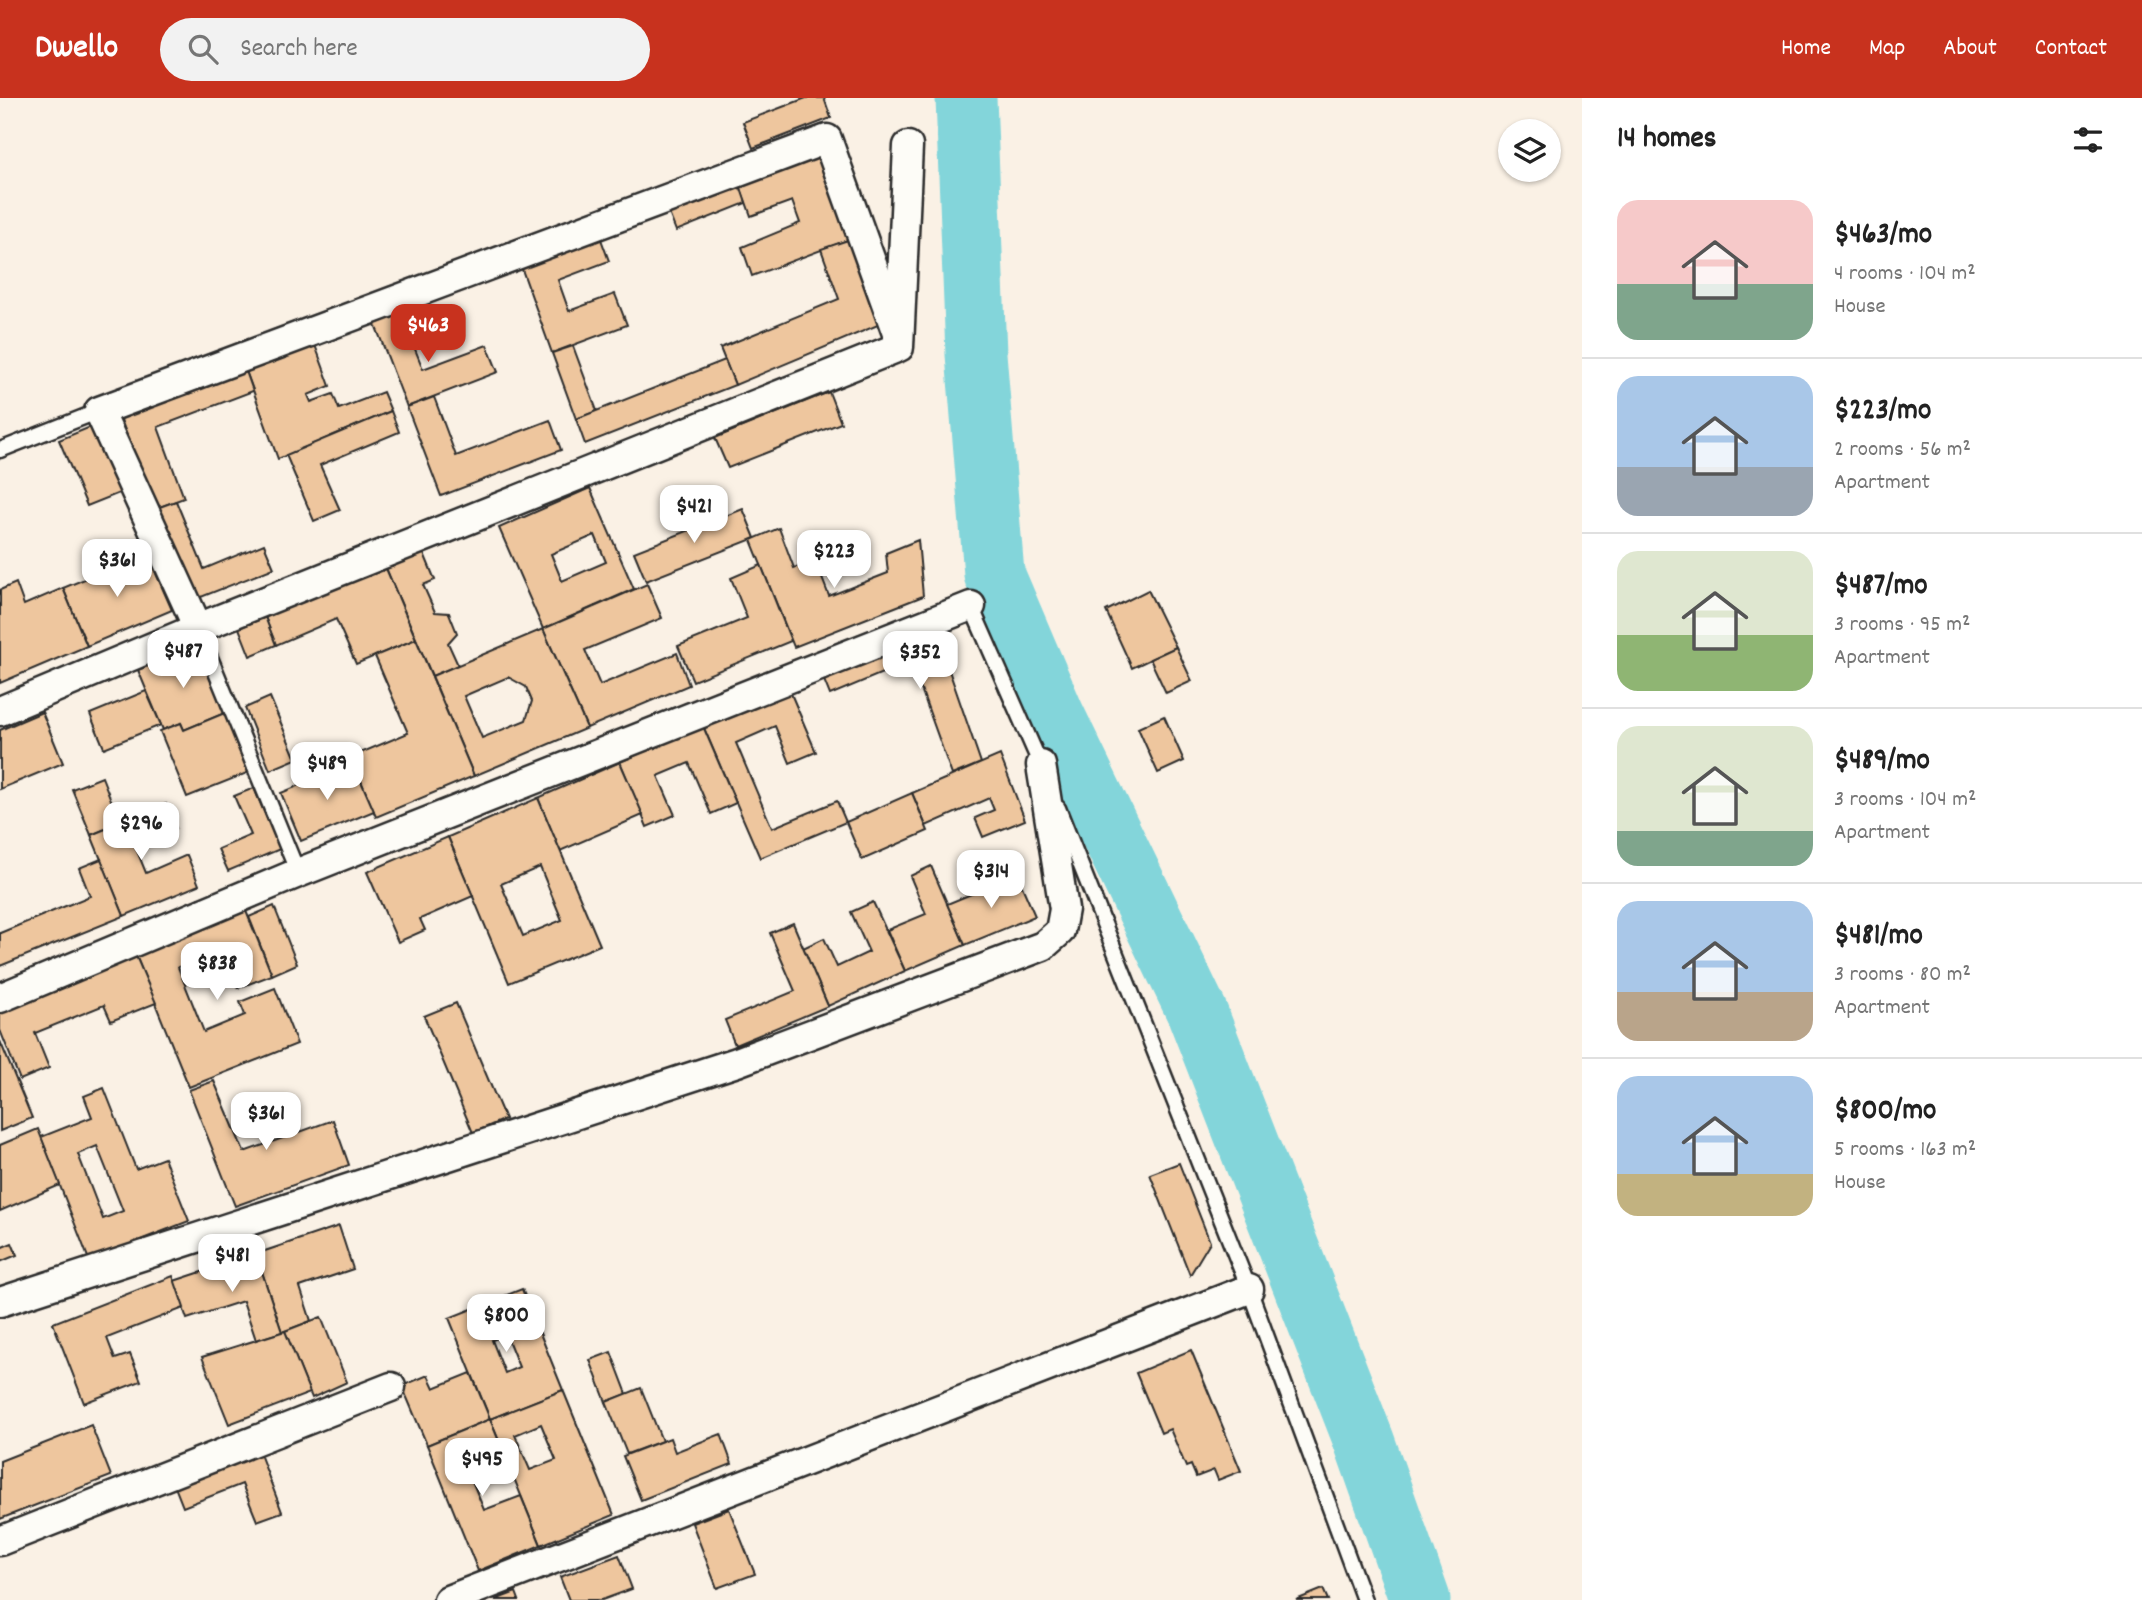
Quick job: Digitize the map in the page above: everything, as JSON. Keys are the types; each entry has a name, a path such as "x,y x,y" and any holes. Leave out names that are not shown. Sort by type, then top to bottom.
{"street":[{"path":"198,628 99,411 827,139 899,339"},
{"path":"0,711 198,628 899,347 908,146"},
{"path":"0,998 298,873 971,606"},
{"path":"0,1301 737,1062 1042,946 1060,931 1064,909 1041,765"},
{"path":"448,1600 1249,1289"},
{"path":"0,1541 391,1387"}],"lane":[{"path":"0,450 99,411"},
{"path":"971,606 1041,765 1249,1289 1364,1600"},
{"path":"198,628 298,873"},
{"path":"1351,1600 1356,1578"}],"building":[{"path":"806,98 824,98 831,118 753,148 743,122"},
{"path":"816,147 848,240 752,276 742,247 800,223 792,201 751,216 736,174"},
{"path":"736,174 746,203 676,231 665,203"},
{"path":"598,231 609,261 558,280 569,311 615,294 627,325 552,353 519,261"},
{"path":"848,240 878,325 735,385 720,348 839,299 821,249"},
{"path":"399,309 423,369 487,345 498,372 407,407 373,319"},
{"path":"311,334 330,386 308,395 311,402 333,394 339,409 383,392 391,411 278,459 242,360"},
{"path":"573,346 597,411 576,419 552,353"},
{"path":"242,360 253,391 158,427 184,498 154,509 116,406"},
{"path":"725,360 735,385 585,444 576,419"},
{"path":"829,392 841,423 728,468 715,438"},
{"path":"434,397 456,456 550,420 561,450 441,496 407,407"},
{"path":"391,411 399,432 320,465 340,510 314,521 286,455"},
{"path":"100,423 127,490 87,506 59,440"},
{"path":"590,488 634,589 543,629 499,528","holes":["595,535 606,562 562,581 551,554"]},
{"path":"176,501 204,569 264,544 274,568 191,601 154,509"},
{"path":"743,509 755,538 646,581 634,552"},
{"path":"779,528 794,568 815,560 829,596 888,573 886,553 918,540 923,596 794,647 751,540"},
{"path":"423,551 435,580 423,585 435,612 449,613 457,633 448,643 458,665 432,676 385,566"},
{"path":"147,553 172,610 87,646 63,588"},
{"path":"761,565 791,641 693,681 678,646 747,618 731,578"},
{"path":"385,566 416,639 356,664 336,619 276,645 265,617"},
{"path":"16,583 24,605 63,588 87,646 0,683 0,590"},
{"path":"647,584 662,618 585,650 600,685 677,653 689,685 587,728 543,629"},
{"path":"1148,590 1176,647 1132,668 1106,611"},
{"path":"265,617 276,645 250,656 239,628"},
{"path":"934,627 981,763 952,775 911,661 830,695 822,675"},
{"path":"543,629 587,728 474,776 432,676","holes":["508,677 526,687 532,701 526,720 482,738 464,696"]},
{"path":"416,639 474,776 376,817 351,757 408,733 375,656"},
{"path":"200,645 227,712 184,730 181,723 163,730 138,670"},
{"path":"1176,647 1192,681 1166,693 1150,659"},
{"path":"789,689 816,752 790,763 775,726 736,743 772,828 837,801 846,822 760,858 703,726"},
{"path":"146,691 161,725 104,748 90,714"},
{"path":"270,697 296,759 270,770 245,708"},
{"path":"42,712 63,763 0,789 0,730"},
{"path":"227,712 252,771 187,797 160,731 181,723 184,730"},
{"path":"1164,716 1184,761 1158,773 1138,728"},
{"path":"703,726 736,803 711,814 689,763 658,776 675,815 647,827 620,762"},
{"path":"1000,755 1025,820 983,837 975,818 994,810 989,798 926,826 912,793"},
{"path":"620,762 643,815 560,851 538,798"},
{"path":"353,763 374,811 301,841 281,793"},
{"path":"102,777 120,823 91,835 72,789"},
{"path":"254,788 280,849 228,871 218,849 251,835 234,796"},
{"path":"912,793 928,831 862,860 846,822"},
{"path":"538,798 600,945 509,983 448,837","holes":["540,867 562,920 523,936 501,884"]},
{"path":"166,804 176,828 135,846 146,873 187,855 199,885 124,916 91,835"},
{"path":"448,837 473,896 420,919 425,930 398,942 367,872"},
{"path":"101,859 124,916 0,966 0,933 90,896 79,868"},
{"path":"931,866 965,945 905,971 887,930 926,914 910,876"},
{"path":"1017,875 1035,916 965,945 947,904"},
{"path":"873,902 905,971 828,1006 803,948 824,938 837,967 869,952 851,912"},
{"path":"274,906 297,964 272,975 249,917"},
{"path":"246,911 272,975 238,988 222,950 178,967 204,1032 245,1015 240,1002 275,988 297,1044 189,1087 136,956"},
{"path":"793,923 828,1006 735,1045 725,1020 795,991 770,933"},
{"path":"136,956 156,1003 111,1021 104,1005 35,1033 49,1068 20,1080 0,1030 0,1011"},
{"path":"456,1003 505,1119 473,1133 424,1016"},
{"path":"0,1041 32,1118 0,1131"},
{"path":"214,1081 244,1152 333,1120 349,1165 235,1206 189,1090"},
{"path":"104,1088 136,1169 164,1158 189,1221 89,1260 41,1137 92,1117 84,1096","holes":["97,1146 123,1211 103,1219 78,1154"]},
{"path":"38,1129 60,1185 0,1211 0,1145"},
{"path":"1179,1163 1210,1242 1190,1275 1150,1174"},
{"path":"339,1226 353,1269 300,1287 311,1321 282,1332 256,1254"},
{"path":"12,1243 17,1255 0,1262 0,1248"},
{"path":"256,1254 282,1332 256,1340 243,1301 187,1319 174,1281"},
{"path":"173,1276 184,1308 107,1338 115,1359 130,1354 141,1381 84,1403 53,1323"},
{"path":"522,1289 563,1390 490,1419 449,1318","holes":["506,1335 519,1367 505,1373 492,1340"]},
{"path":"321,1317 347,1382 312,1398 285,1331"},
{"path":"285,1331 310,1393 229,1424 202,1357"},
{"path":"1191,1350 1241,1471 1218,1480 1214,1470 1196,1477 1191,1465 1186,1467 1170,1429 1161,1433 1136,1373"},
{"path":"611,1352 627,1394 606,1402 590,1360"},
{"path":"471,1373 490,1419 427,1445 402,1386 428,1375 434,1388"},
{"path":"641,1388 662,1441 627,1454 606,1402"},
{"path":"563,1390 614,1515 541,1545 490,1419","holes":["541,1424 556,1460 530,1470 515,1435"]},
{"path":"490,1419 505,1456 479,1466 475,1457 464,1461 484,1510 521,1496 541,1545 478,1571 427,1445"},
{"path":"91,1425 111,1476 0,1519 0,1461"},
{"path":"721,1434 732,1464 641,1500 623,1456 670,1438 675,1452"},
{"path":"257,1446 282,1512 257,1521 242,1484 183,1507 172,1479"},
{"path":"729,1509 755,1574 717,1588 692,1523"},
{"path":"619,1555 632,1589 602,1600 569,1600 560,1577"},
{"path":"1323,1589 1328,1600 1296,1600"},
{"path":"516,1592 519,1600 495,1600"}],"waterway":[{"path":"966,98 976,354 994,574 1054,715 1197,1012 1364,1441 1420,1600"}]}
